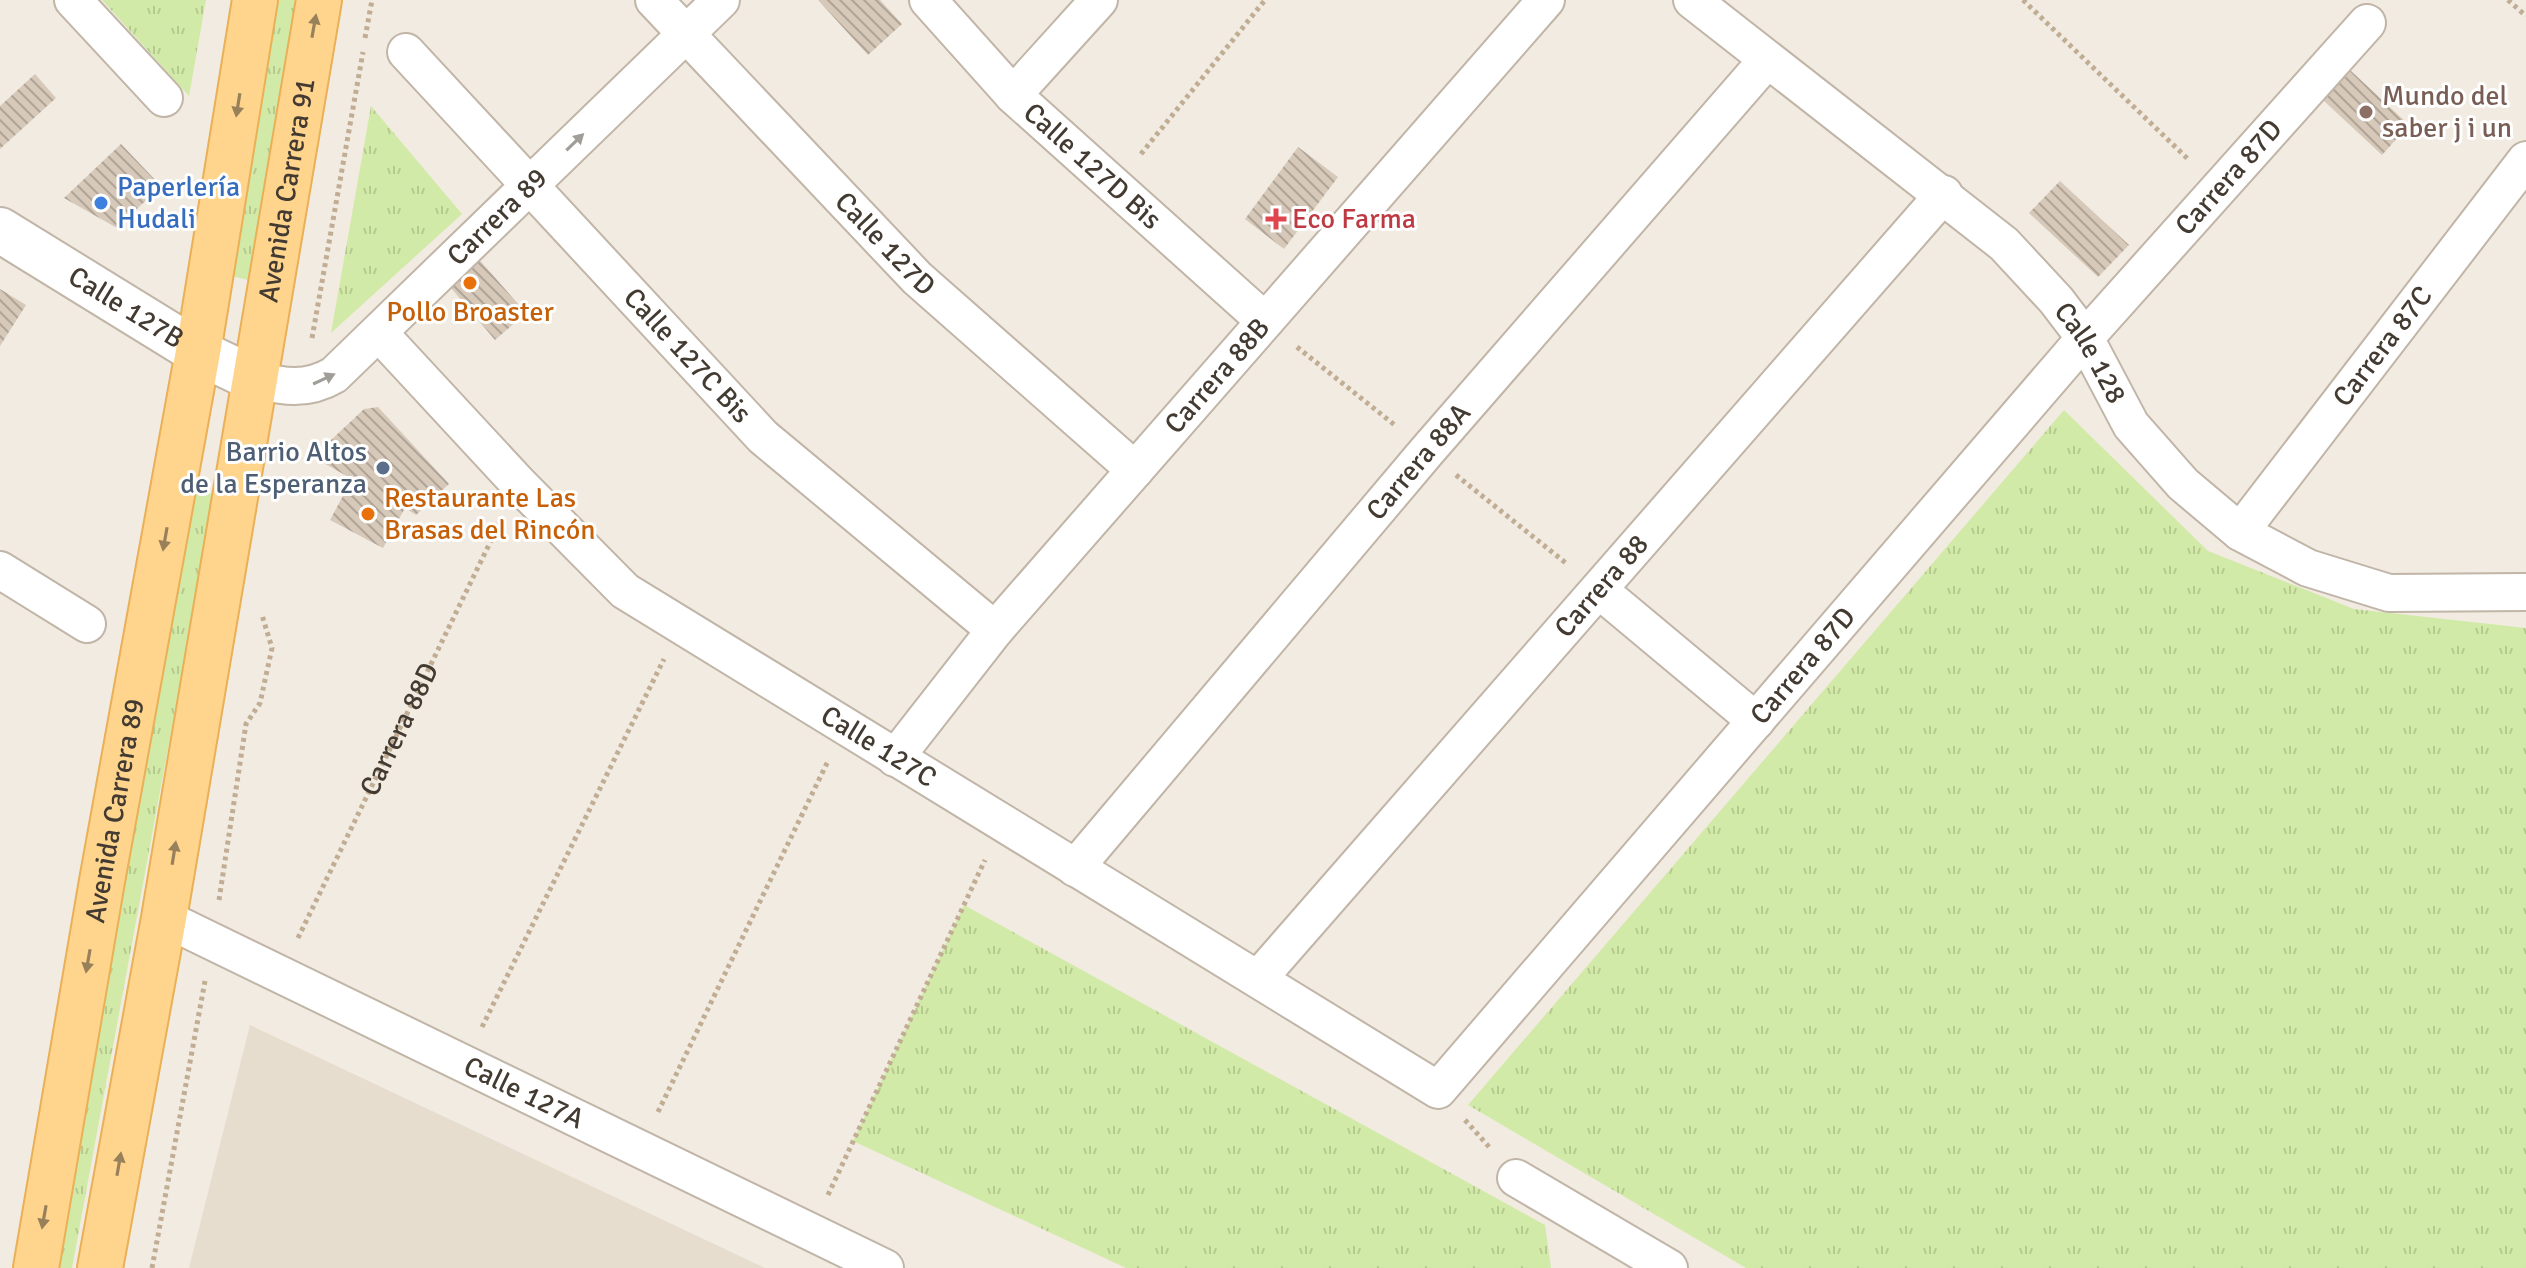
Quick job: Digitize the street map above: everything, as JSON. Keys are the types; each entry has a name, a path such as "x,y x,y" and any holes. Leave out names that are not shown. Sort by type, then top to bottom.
{"main road":[{"path":"198,352 255,0"},
{"name":"Avenida Carrera 91","path":"254,379 319,0"},
{"name":"Avenida Carrera 89","path":"36,1268 102,881 198,352"},
{"path":"100,1268 164,918 254,379"}],"street":[{"path":"73,0 164,98"},
{"name":"Calle 127D","path":"654,0 917,278 1135,470"},
{"name":"Carrera 89","path":"254,379 281,387 321,383 334,375 721,0"},
{"name":"Calle 127D Bis","path":"928,0 1013,95 1265,321"},
{"path":"1013,95 1099,0"},
{"name":"Carrera 88B","path":"895,758 995,630 1546,0"},
{"name":"Calle 128","path":"1698,2 1767,60 1944,194 2004,244 2056,300 2085,338 2131,425 2183,484 2240,532 2308,568 2389,593 2526,592"},
{"name":"Carrera 87D","path":"1438,1090 2085,338 2367,23"},
{"name":"Calle 127C Bis","path":"406,52 763,437 995,630"},
{"name":"Carrera 88A","path":"1075,868 1427,451 1767,60"},
{"name":"Carrera 87C","path":"2240,532 2526,160"},
{"name":"Carrera 88","path":"1258,979 1944,194"},
{"name":"Calle 127B","path":"0,230 198,352 254,379"},
{"name":"Calle 127C","path":"379,333 519,484 625,591 1438,1090"},
{"path":"0,570 87,624"},
{"path":"1599,590 1756,721"},
{"name":"Calle 127A","path":"164,918 885,1268"},
{"path":"1516,1178 1669,1268"}],"path":[{"path":"317,306 372,0"},
{"path":"1115,186 1265,0"},
{"path":"2023,0 2217,187"},
{"path":"2508,0 2526,16"},
{"name":"Carrera 88D","path":"280,974 519,484"},
{"path":"152,1268 212,942 246,724 260,703 272,648 262,616 264,601"},
{"path":"464,1064 680,627"},
{"path":"641,1149 844,727"},
{"path":"811,1232 1002,824"},
{"path":"1438,1090 1516,1178"}],"shaded area":[{"path":"250,1025 765,1268 189,1268"}],"green space":[{"path":"102,0 206,0 189,96"},
{"path":"278,0 296,0 248,280 232,276"},
{"path":"371,106 462,214 331,333"},
{"path":"2064,410 2208,551 2354,609 2526,628 2526,1268 1746,1268 1468,1105"},
{"path":"195,492 215,494 72,1268 55,1268"},
{"path":"964,905 1545,1225 1551,1268 1126,1268 853,1141"}],"building":[{"path":"818,0 880,0 902,24 868,55"},
{"name":"Mundo del saber j i un","path":"2350,70 2409,125 2382,155 2323,100"},
{"path":"35,74 56,98 0,149 0,106"},
{"path":"121,144 161,186 117,228 64,198"},
{"path":"1298,147 1338,177 1284,249 1245,219"},
{"path":"2060,181 2129,245 2098,277 2029,213"},
{"path":"476,256 526,313 495,340 446,282"},
{"path":"0,289 26,305 0,346"},
{"name":"Barrio Altos de la Esperanza","path":"378,407 449,484 416,515 405,508 383,548 330,520 352,479 313,457 364,409"}],"place":[{"name":"Mundo del saber j i un","path":"2366,112"},
{"name":"Paperlería Hudali","path":"101,203"},
{"name":"Eco Farma","path":"1276,219"},
{"name":"Pollo Broaster","path":"470,283"},
{"name":"Barrio Altos de la Esperanza","path":"383,468"},
{"name":"Restaurante Las Brasas del Rincón","path":"368,514"}]}
